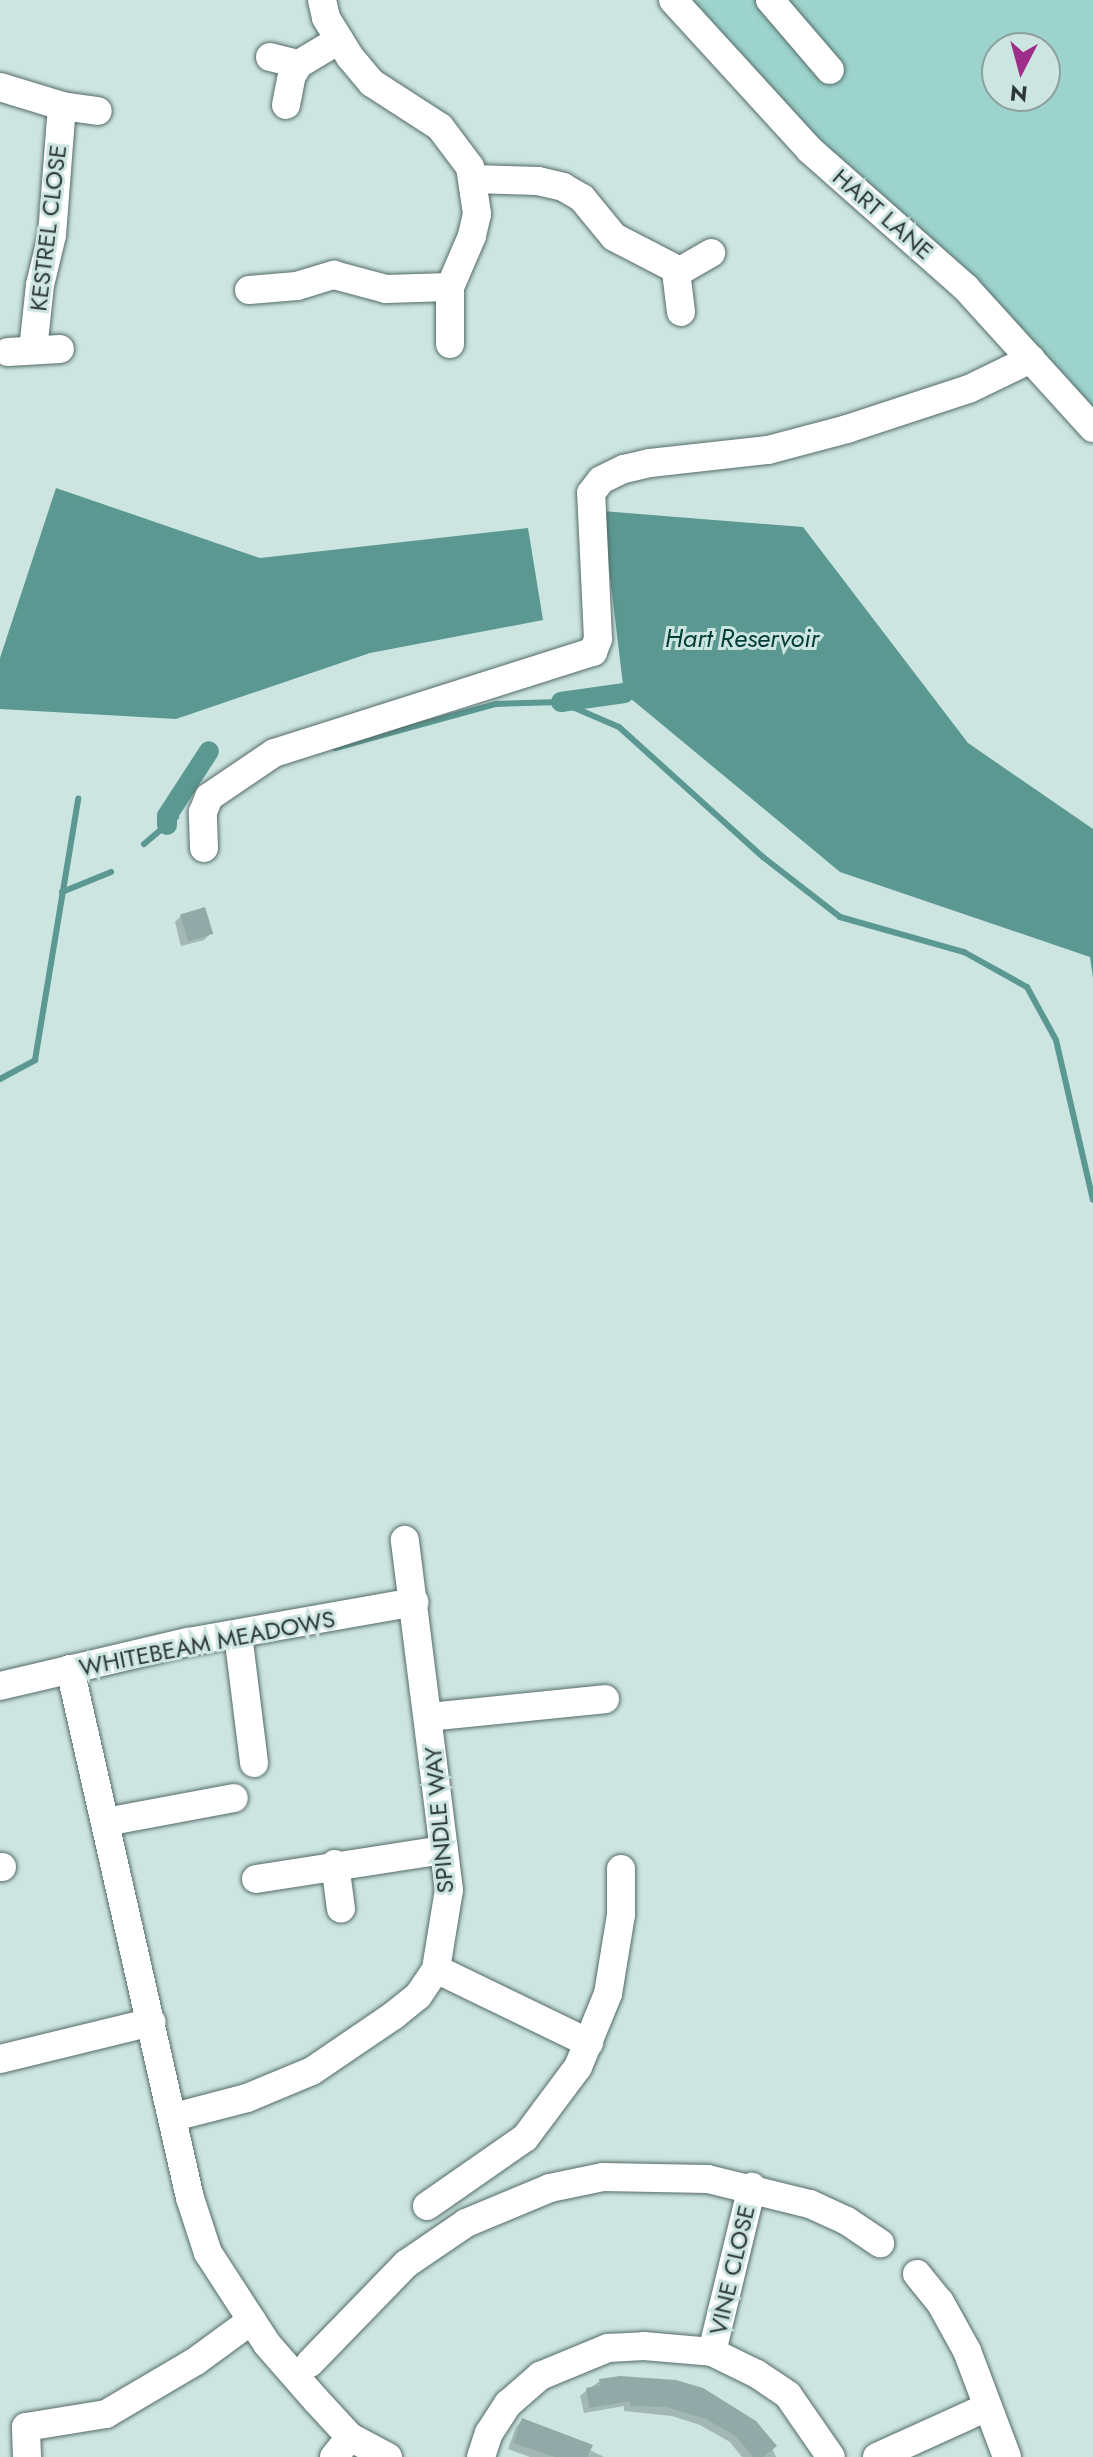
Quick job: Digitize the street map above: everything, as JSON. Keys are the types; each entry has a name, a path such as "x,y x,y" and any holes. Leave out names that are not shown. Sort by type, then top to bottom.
{"street":[{"path":"322,0 326,18 339,40 372,83 440,127 458,148 473,179 477,214 472,236 450,287 450,344"},
{"name":"HART LANE","path":"673,0 810,150 966,288 1093,428"},
{"path":"770,0 830,70"},
{"path":"286,105 292,75 299,64 339,40"},
{"path":"270,57 299,64"},
{"path":"0,87 62,106 98,111"},
{"name":"KESTREL CLOSE","path":"33,350 40,285 52,235 62,106"},
{"path":"473,179 538,181 563,187 582,198 614,237 680,271"},
{"path":"681,312 677,277 680,271 711,253"},
{"path":"249,290 297,286 334,275 386,289 450,287"},
{"path":"204,848 203,812 209,797 274,753 593,652 598,639 591,493 601,480 624,469 650,463 768,450 847,429 969,389 1031,359"},
{"name":"SPINDLE WAY","path":"174,2117 247,2098 312,2071 410,2003 436,1969 449,1890 405,1540"},
{"name":"WHITEBEAM MEADOWS","path":"0,1686 238,1634 414,1602"},
{"path":"238,1634 254,1763"},
{"path":"70,1669 190,2198 208,2253 267,2344 342,2447 388,2457"},
{"path":"429,1717 605,1699"},
{"path":"106,1822 234,1798"},
{"path":"256,1879 335,1864 444,1850"},
{"path":"335,1864 341,1909"},
{"path":"427,2206 525,2138 551,2108 589,2043 608,1994 621,1915 621,1869"},
{"path":"436,1969 589,2043"},
{"path":"1,2054 152,2022"},
{"path":"310,2363 406,2264 466,2223 507,2203 550,2188 603,2177 708,2179 752,2187 810,2204 847,2221 880,2243"},
{"name":"VINE CLOSE","path":"712,2352 752,2187"},
{"path":"917,2274 940,2302 967,2351 1007,2457"},
{"path":"27,2457 26,2427 106,2414 196,2361 252,2320"},
{"path":"481,2457 489,2433 508,2404 540,2376 608,2348 632,2347 680,2347 712,2352 788,2395 831,2457"},
{"path":"877,2457 987,2407"}],"shaded area":[{"path":"673,0 1093,0 1093,428"}],"water":[{"path":"56,488 260,558 528,528 543,620 370,653 176,719 0,709 0,658"},
{"name":"Hart Reservoir","path":"602,511 803,527 968,743 1093,829 1093,978 1090,957 840,872 624,693"}],"building":[{"path":"205,907 213,934 188,941 180,915"},
{"path":"620,2376 676,2380 703,2388 756,2421 777,2446 763,2457 753,2457 736,2436 706,2419 666,2407 630,2406 630,2401 589,2408 586,2388 600,2385 599,2379"},
{"path":"522,2418 593,2445 587,2457 555,2457 513,2443"}],"waterway":[{"path":"561,702 624,693"},
{"path":"335,748 496,704 561,702 619,727 763,857 840,917 964,952 1027,987 1056,1040 1093,1200"},
{"path":"167,825 167,816 209,751"},
{"path":"0,1079 35,1060 78,799"},
{"path":"144,844 176,817"},
{"path":"62,892 111,872"}]}
